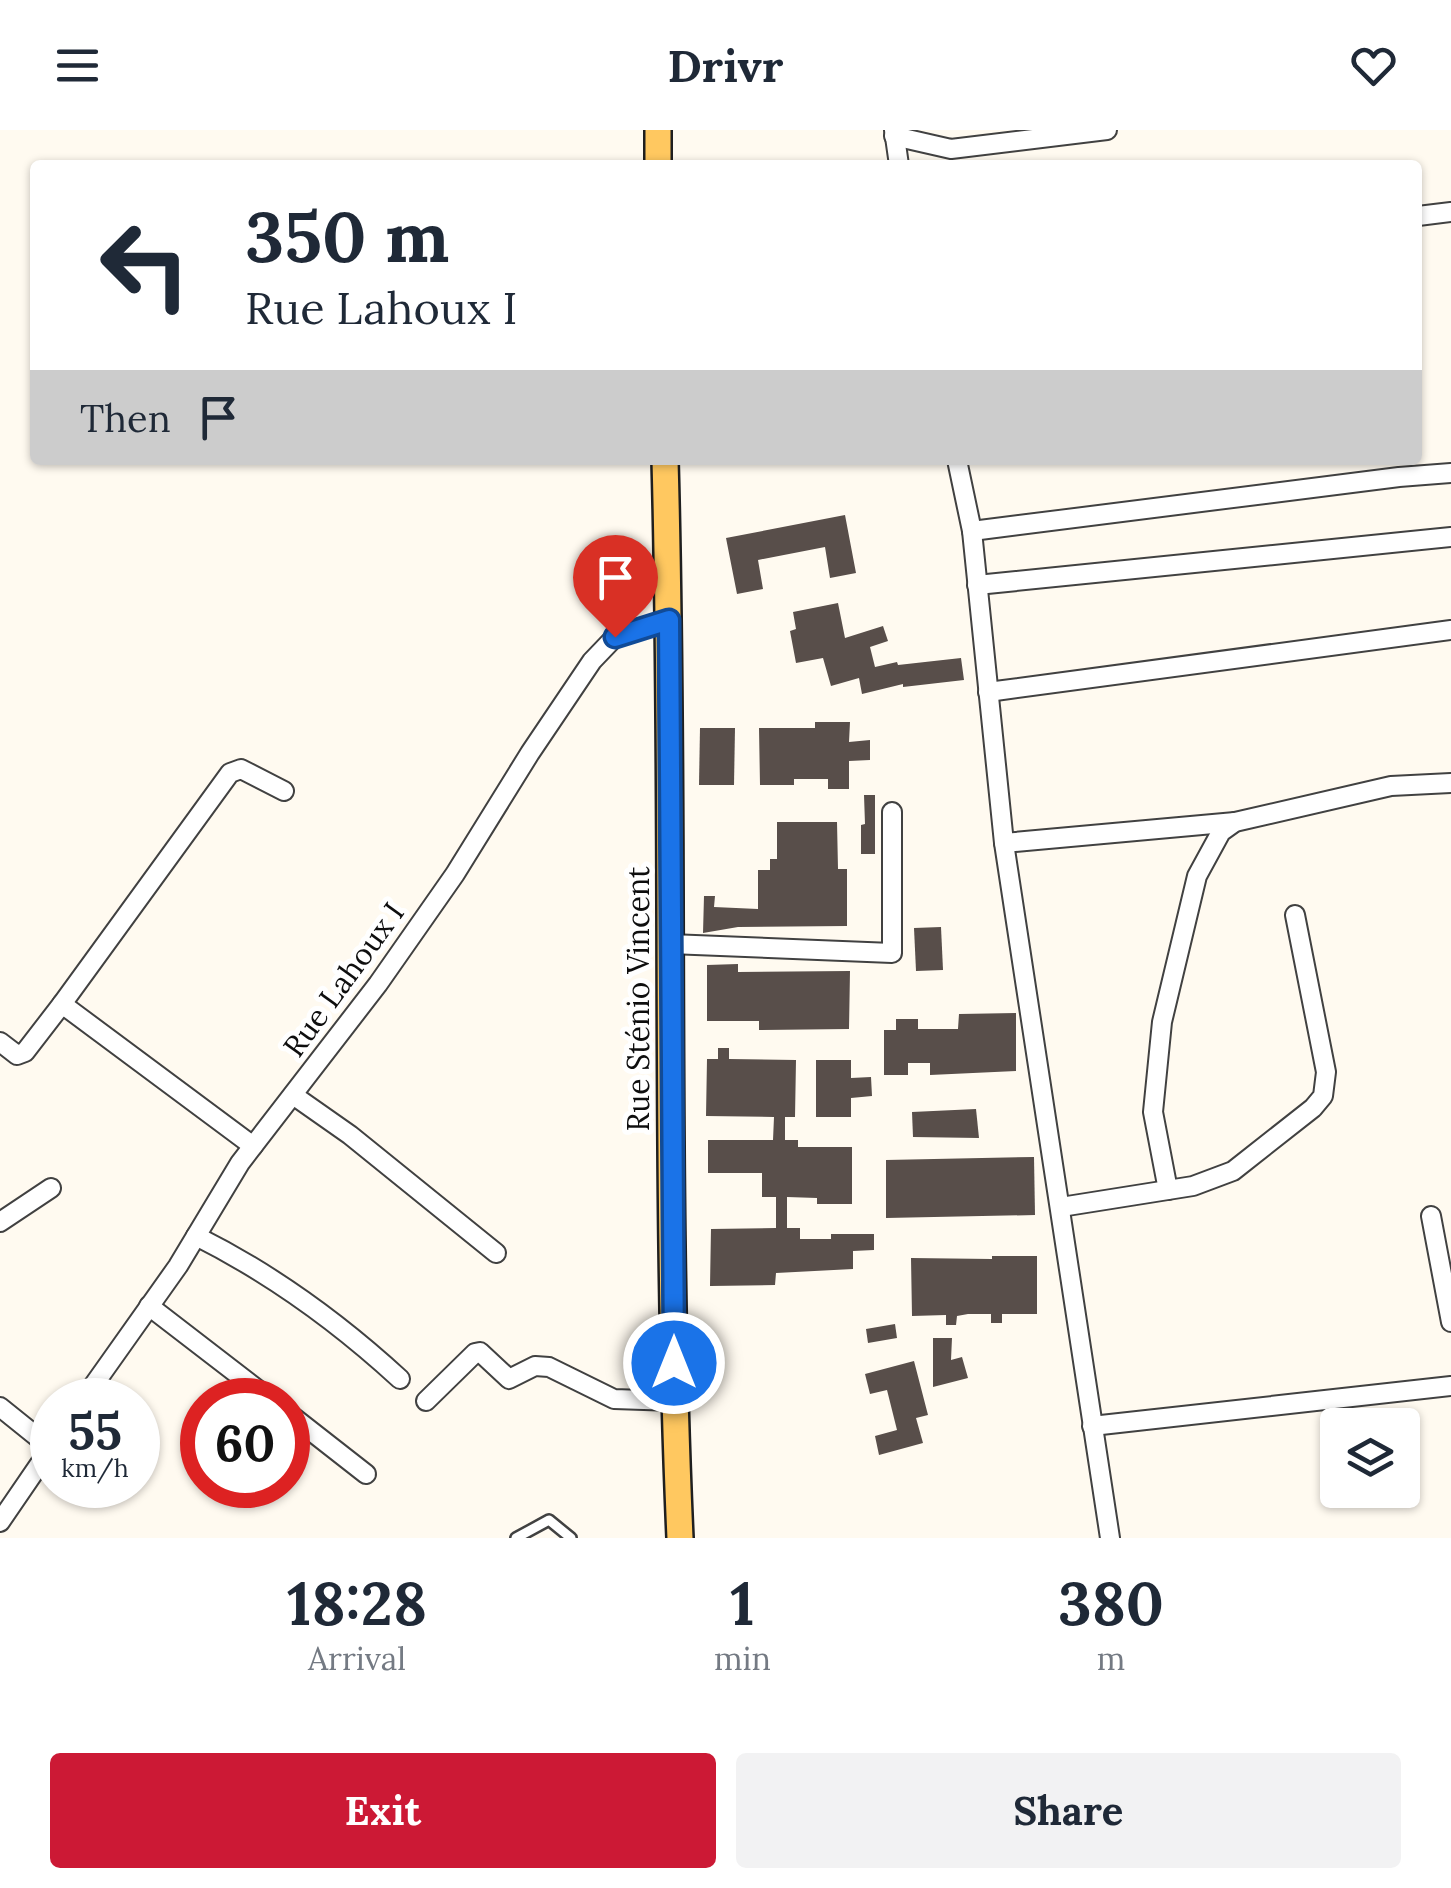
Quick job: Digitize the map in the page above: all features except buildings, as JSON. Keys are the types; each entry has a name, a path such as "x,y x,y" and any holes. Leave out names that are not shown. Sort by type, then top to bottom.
{"main road":[{"path":"658,130 658,160"},
{"name":"Rue Sténio Vincent","path":"665,465 674,1401 680,1538"}],"street":[{"path":"898,160 894,133 951,149 1107,130"},
{"path":"1422,216 1451,212"},
{"path":"958,465 972,530 1004,843 1110,1538"},
{"path":"972,530 1451,473"},
{"path":"977,586 1451,537"},
{"name":"Rue Lahoux I","path":"99,1378 253,1146 378,984 456,874 592,661 615,637 669,620"},
{"path":"988,692 1451,630"},
{"path":"0,1042 17,1055 25,1052 230,773 241,769 284,792"},
{"path":"1004,843 1235,822 1391,786 1451,783"},
{"path":"670,944 892,953 892,812"},
{"path":"1168,1190 1153,1112 1162,1022 1197,876 1221,832 1235,822"},
{"path":"1061,1208 1193,1186 1232,1171 1300,1119 1322,1096 1326,1072 1295,915"},
{"path":"62,1004 253,1146"},
{"path":"293,1094 496,1253"},
{"path":"0,1222 51,1188"},
{"path":"1431,1216 1451,1322"},
{"path":"196,1236 310,1303 400,1378"},
{"path":"150,1306 243,1378"},
{"path":"426,1401 480,1352 509,1380 534,1366 550,1367 614,1399 674,1401"},
{"path":"1092,1426 1451,1386"},
{"path":"0,1407 30,1430"},
{"path":"310,1430 366,1474"},
{"path":"0,1522 30,1479"}],"lane":[{"path":"516,1538 544,1520 553,1522 571,1538"}],"route":[{"path":"615,637 669,620 674,1363"}]}
